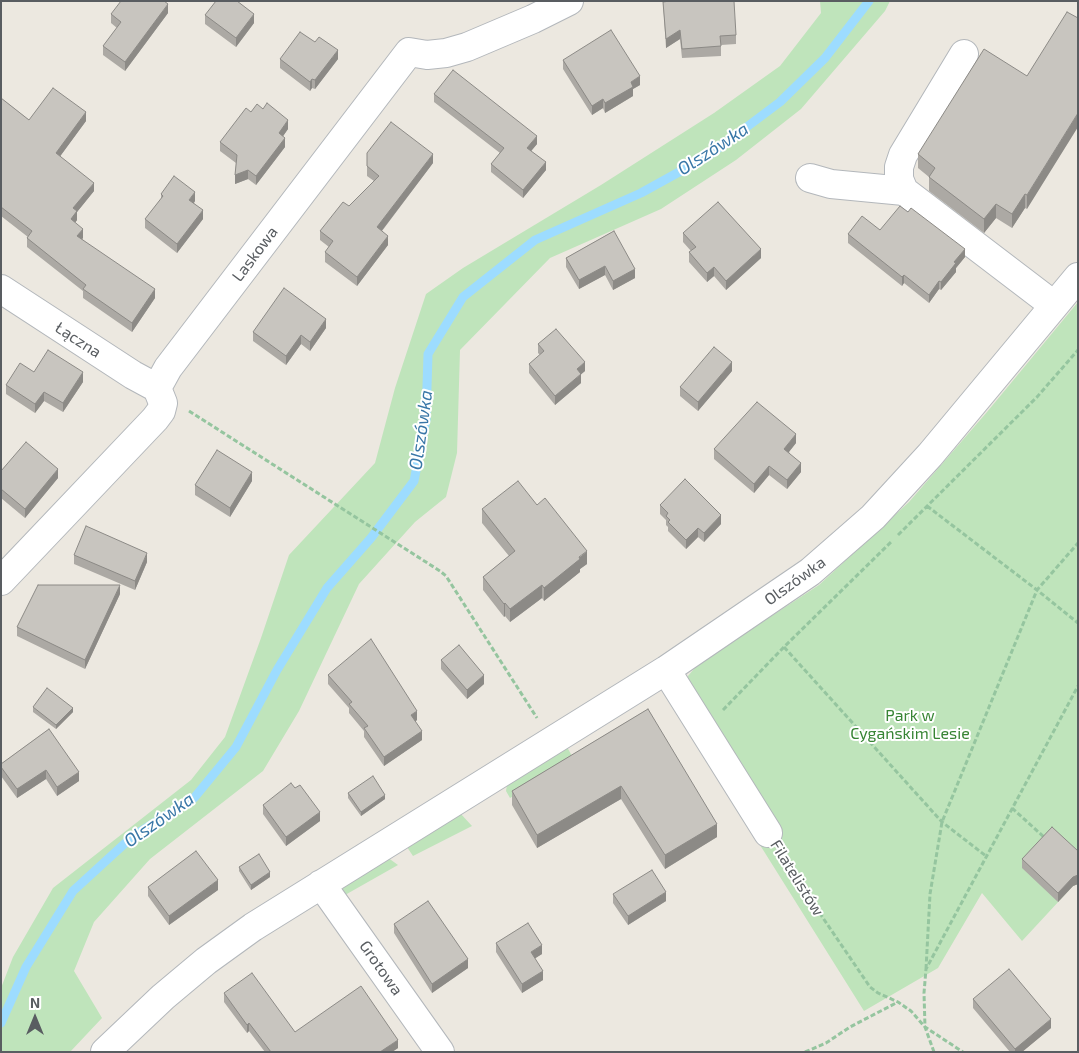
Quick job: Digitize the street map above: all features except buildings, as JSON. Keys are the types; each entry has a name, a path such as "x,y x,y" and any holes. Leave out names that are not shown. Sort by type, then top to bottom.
{"street":[{"name":"Laskowa","path":"1,581 155,419 161,411 160,395 168,368 409,52 427,55 446,53 467,47 533,19 569,1"},
{"path":"964,54 903,155 899,167 899,179 904,190 1054,306"},
{"path":"810,178 831,184 904,190"},
{"name":"Olszówka","path":"105,1052 163,997 206,960 253,927 666,670 810,572 873,517 930,455 1078,277"},
{"name":"Łączna","path":"1,289 160,395"},
{"name":"Filatelistów","path":"666,670 768,833"},
{"name":"Grotowa","path":"321,884 440,1052"}],"path":[{"path":"160,395 186,408 446,576 537,718"},
{"path":"927,506 1078,623"},
{"path":"934,1052 925,1027 924,993 930,894 942,822 1037,590 1078,543"},
{"path":"784,647 942,822 986,856"},
{"path":"926,969 1078,686"},
{"path":"1012,808 1047,841"},
{"name":"Filatelistów","path":"768,833 870,987 911,1011 925,1027 963,1052"},
{"path":"805,1052 826,1043 850,1027 898,1002"}],"green space":[{"path":"820,1 890,1 885,11 801,109 736,160 661,209 550,258 460,350 457,453 446,497 415,522 359,584 299,711 263,771 150,859 94,922 74,971 102,1018 70,1052 1,1052 1,988 13,957 53,888 191,780 225,737 289,555 375,463 395,388 426,294 463,268 601,185 714,113 780,66 821,13"},
{"name":"Park w Cygańskim Lesie","path":"1078,302 1078,884 1073,886 1022,941 982,893 938,968 864,1011 760,845 780,833 688,684 688,676 698,664 819,585 909,502"},
{"path":"567,747 572,756 557,770 510,798 506,791 507,785"},
{"path":"460,813 472,826 413,856 407,847"},
{"path":"387,857 398,865 345,895 342,891 345,882"}],"waterway":[{"name":"Olszówka","path":"1,1023 26,967 73,891 133,836 194,798 236,747 277,670 327,588 371,538 414,481 426,420 428,354 463,297 535,240 641,193 708,156 780,102 825,58 869,1"}]}
